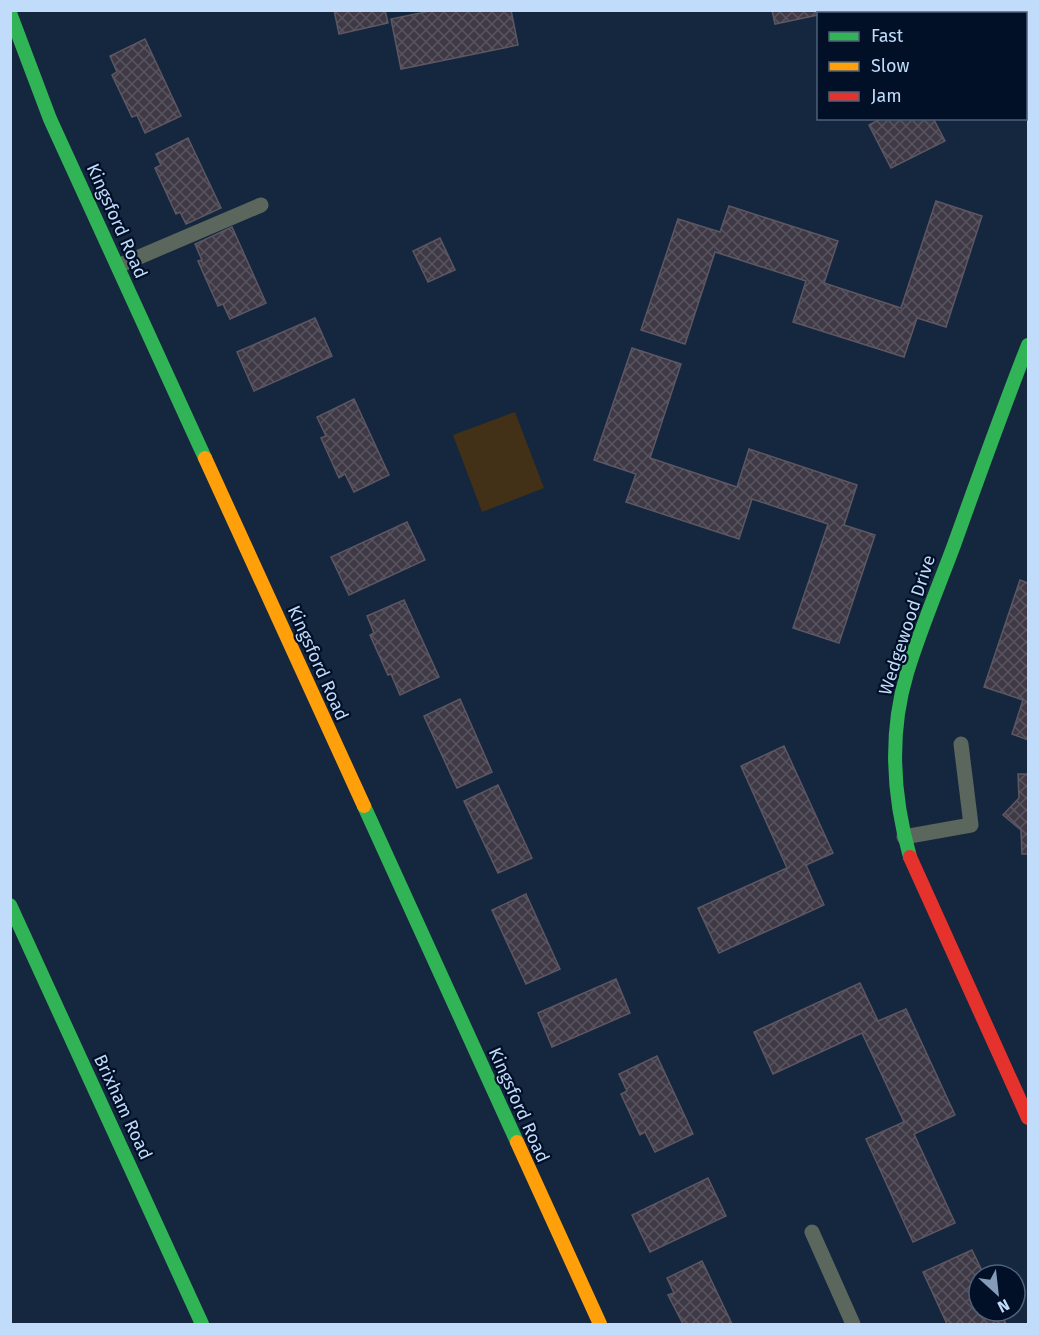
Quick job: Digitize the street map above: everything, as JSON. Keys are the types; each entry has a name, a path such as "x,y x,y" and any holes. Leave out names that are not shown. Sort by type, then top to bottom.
{"street":[{"name":"Kingsford Road","path":"10,13 51,119 600,1324"},
{"name":"Wedgewood Drive","path":"1029,345 998,422 907,674 899,708 894,746 896,792 904,837 912,865 1029,1118"},
{"name":"Brixham Road","path":"10,905 202,1324"}],"lane":[{"path":"118,266 261,205"},
{"path":"904,837 971,825 961,744"},
{"path":"812,1232 852,1324"}],"shaded area":[{"path":"515,412 544,488 482,512 453,435"}],"building":[{"path":"334,10 385,10 388,23 339,34"},
{"path":"435,10 511,10 518,45 401,69 391,19"},
{"path":"772,10 823,10 823,12 817,12 817,15 775,24"},
{"path":"145,39 181,116 145,133 137,115 132,117 112,75 117,72 110,56"},
{"path":"878,120 934,120 945,141 891,168 869,125"},
{"path":"188,138 221,208 186,224 180,212 176,214 155,168 161,165 156,154"},
{"path":"936,201 982,216 946,327 917,318 904,357 793,322 806,281 715,252 685,344 641,330 678,219 720,232 729,206 838,241 824,283 901,308"},
{"path":"232,227 266,303 230,319 223,304 218,306 198,261 202,260 195,244"},
{"path":"440,238 455,270 428,282 413,251"},
{"path":"315,318 332,356 254,391 237,352"},
{"path":"632,348 681,364 650,458 737,487 749,449 857,485 844,525 875,535 839,643 793,628 828,524 752,499 739,539 626,502 636,474 594,460"},
{"path":"354,399 389,475 354,492 345,474 339,478 321,438 326,436 317,417"},
{"path":"407,522 425,560 349,595 331,557"},
{"path":"1020,580 1028,583 1028,740 1012,734 1023,700 984,687"},
{"path":"404,600 439,677 400,695 370,635 374,633 367,616"},
{"path":"460,699 492,772 457,788 424,716"},
{"path":"784,746 833,853 806,865 824,905 719,953 698,908 787,868 741,766"},
{"path":"1018,774 1028,774 1028,854 1022,854 1021,830 1003,815 1019,798"},
{"path":"498,785 532,858 498,873 464,801"},
{"path":"526,894 560,969 526,984 492,910"},
{"path":"616,979 630,1013 552,1047 538,1013"},
{"path":"860,983 878,1021 906,1009 955,1115 914,1134 955,1223 913,1242 866,1139 904,1122 862,1033 773,1074 754,1032"},
{"path":"657,1056 693,1134 655,1152 645,1132 640,1135 621,1094 627,1091 619,1074"},
{"path":"708,1178 726,1216 650,1252 632,1215"},
{"path":"972,1250 978,1263 967,1263 967,1323 1006,1324 947,1324 923,1272"},
{"path":"702,1261 732,1324 683,1324 668,1295 674,1293 667,1278"}],"traffic: fast":[{"path":"10,13 50,119 205,458"},
{"path":"910,857 900,811 895,765 897,719 901,696 918,641 1028,345"},
{"path":"364,806 517,1142"},
{"path":"10,905 202,1324"}],"traffic: slow":[{"path":"205,458 364,806"},
{"path":"517,1142 600,1324"}],"traffic: jam":[{"path":"910,857 1028,1118"}]}
